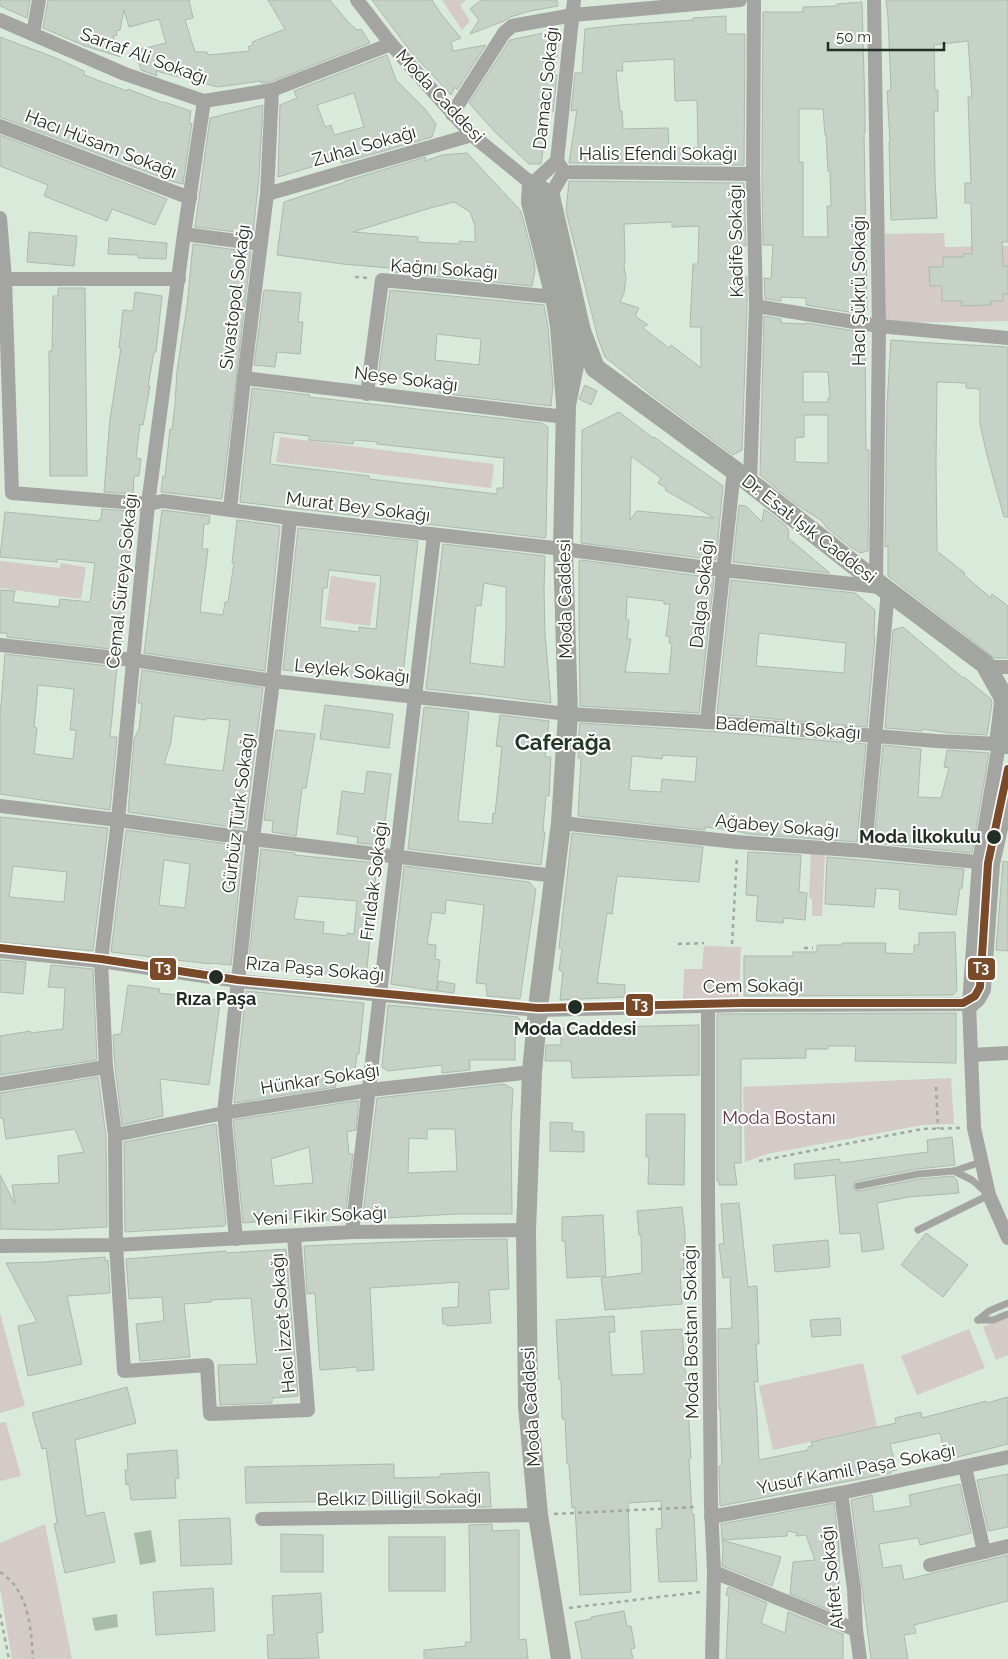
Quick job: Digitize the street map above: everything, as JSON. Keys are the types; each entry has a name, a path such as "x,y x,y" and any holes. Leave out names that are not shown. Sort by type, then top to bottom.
{"street":[{"path":"33,34 39,0"},
{"name":"Moda Caddesi","path":"357,0 391,44 472,135 532,184 550,196 581,331 565,411"},
{"name":"Damacı Sokağı","path":"532,184 560,166 574,0"},
{"path":"452,114 504,33 512,26 573,15 700,1 740,0"},
{"name":"Kadife Sokağı","path":"750,482 756,306 753,174 754,0"},
{"name":"Hacı Şükrü Sokağı","path":"865,851 875,735 883,586 874,0"},
{"name":"Sarraf Ali Sokağı","path":"0,20 125,74 204,101 272,90 391,44"},
{"name":"Sivastopol Sokağı","path":"230,509 267,194 272,90"},
{"name":"Cemal Süreya Sokağı","path":"116,1245 115,1135 106,1067 101,961 118,820 148,504 184,234 204,101"},
{"name":"Hacı Hüsam Sokağı","path":"0,126 190,198"},
{"name":"Zuhal Sokağı","path":"267,194 472,135"},
{"name":"Halis Efendi Sokağı","path":"550,196 560,166 753,174"},
{"name":"Moda Caddesi","path":"532,184 530,202 555,297 560,326 565,411 563,549 568,714 561,823 532,1072 526,1230 528,1406 538,1515 561,1659"},
{"path":"0,218 5,279 179,279"},
{"path":"184,234 260,244"},
{"name":"Murat Bey Sokağı","path":"5,279 12,493 148,504 164,501 723,570 883,586"},
{"name":"Kağnı Sokağı","path":"368,394 382,280 555,297"},
{"path":"756,306 879,326 1008,338"},
{"name":"Dr. Esat Işık Caddesi","path":"581,331 595,368 750,482 988,668 1003,696 1004,744"},
{"name":"Neşe Sokağı","path":"244,378 368,394 565,411"},
{"name":"Dalga Sokağı","path":"707,722 734,470"},
{"name":"Gürbüz Türk Sokağı","path":"236,1239 224,1113 253,839 274,681 290,518"},
{"name":"Fırıldak Sokağı","path":"352,1232 434,535"},
{"name":"Leylek Sokağı","path":"0,645 133,660 274,681 568,714"},
{"path":"988,668 1008,667"},
{"name":"Bademaltı Sokağı","path":"568,714 707,722 936,741 1004,744"},
{"path":"1004,744 985,863 981,989 976,998 969,1004 974,1128 988,1195 1008,1238"},
{"path":"985,863 1008,782"},
{"path":"0,806 555,876"},
{"name":"Ağabey Sokağı","path":"561,823 737,842 865,851 985,863"},
{"name":"Rıza Paşa Sokağı","path":"0,950 101,961 238,981 538,1010"},
{"name":"Cem Sokağı","path":"538,1010 708,1006 969,1004"},
{"name":"Moda Bostanı Sokağı","path":"708,1006 711,1512 714,1572 712,1659"},
{"path":"972,1055 1008,1053"},
{"path":"0,1084 106,1067"},
{"name":"Hünkar Sokağı","path":"115,1135 224,1113 370,1090 532,1072"},
{"name":"Yeni Fikir Sokağı","path":"0,1246 116,1245 352,1232 526,1230"},
{"name":"Hacı İzzet Sokağı","path":"116,1245 124,1371 207,1365 210,1414 308,1410 294,1236"},
{"name":"Yusuf Kamil Paşa Sokağı","path":"711,1512 841,1493 1008,1457"},
{"path":"965,1466 984,1552"},
{"name":"Atıfet Sokağı","path":"841,1493 854,1589 856,1630 860,1659"},
{"name":"Belkız Dilligil Sokağı","path":"262,1519 538,1515"},
{"path":"930,1565 1008,1546"},
{"path":"714,1572 856,1630"}],"lane":[{"path":"858,1186 918,1174 954,1171 981,1162"},
{"path":"918,1230 988,1195 972,1180 954,1171"},
{"path":"1008,1303 989,1311 978,1320 993,1320 1008,1314"}],"path":[{"path":"732,944 737,842"},
{"path":"678,944 704,943"},
{"path":"804,948 813,948"},
{"path":"936,1087 938,1129"},
{"path":"759,1161 922,1129 974,1128"},
{"path":"538,1515 711,1512"},
{"path":"0,1572 18,1590 26,1607 31,1625 33,1659"},
{"path":"553,1610 714,1591"},
{"path":"0,1614 9,1659"}],"green space":[{"path":"442,0 466,0 460,5 470,21 462,30"},
{"path":"944,233 945,247 1008,246 1008,321 886,323 885,234"},
{"path":"280,437 494,464 491,488 276,462"},
{"path":"0,561 60,568 61,563 86,567 81,599 0,588"},
{"path":"331,576 376,583 370,626 325,620"},
{"path":"811,849 825,850 822,916 812,916 812,899 809,898"},
{"path":"704,946 741,947 739,997 683,999 684,969 702,969"},
{"name":"Moda Bostanı","path":"951,1078 954,1124 922,1125 767,1154 745,1162 743,1087"},
{"path":"0,1313 25,1406 0,1413"},
{"path":"1008,1316 1008,1355 996,1360 983,1327"},
{"path":"969,1329 985,1368 917,1395 901,1356"},
{"path":"863,1363 877,1427 773,1450 759,1386"},
{"path":"6,1422 21,1476 0,1481 0,1423"},
{"path":"45,1524 72,1659 12,1659 0,1588 0,1543"}],"shaded area":[{"path":"151,1530 156,1562 140,1565 134,1533"},
{"path":"117,1614 118,1627 95,1631 92,1618"}],"building":[{"path":"0,0 30,0 27,18 0,6"},
{"path":"48,0 189,0 193,18 185,20 195,52 207,52 208,55 250,51 248,47 253,45 252,42 285,29 268,0 330,0 348,22 357,30 361,29 370,43 270,82 261,83 261,81 218,87 156,71 157,76 141,70 136,53 142,51 141,49 166,43 159,19 129,27 124,10 120,30 116,31 117,35 113,36 121,57 85,46 43,28"},
{"path":"372,0 432,0 461,38 451,42 453,51 486,45 457,90 455,87 451,95 411,52"},
{"path":"481,0 557,0 558,6 510,17 470,34 479,20 470,9"},
{"path":"886,0 1008,0 1008,242 1002,242 1003,266 1008,266 1008,294 1003,294 1003,301 991,301 991,305 962,306 962,301 942,301 942,286 930,286 929,267 943,267 943,257 963,257 963,254 972,254 971,203 965,203 965,183 971,183 968,97 972,97 968,41 934,45 935,90 938,90 938,111 934,111 937,218 891,220 887,91 891,90"},
{"path":"862,2 867,310 861,314 806,305 806,298 781,297 781,301 765,299 764,278 771,279 773,245 763,245 763,12 803,12 803,7 837,6 837,4","holes":["799,109 823,109 828,171 830,171 831,206 827,206 828,237 803,237 803,162 799,162"]},
{"path":"726,16 726,34 745,34 744,165 569,163 577,110 571,111 575,73 582,73 585,29 693,20 693,18","holes":["674,59 675,101 697,100 698,148 669,148 668,128 623,129 616,71 623,71 622,62"]},
{"path":"548,32 559,42 554,75 557,75 553,112 548,113 541,164 529,164 494,131 469,103 510,40"},
{"path":"0,37 56,58 84,71 84,75 191,111 189,124 192,123 183,184 0,117"},
{"path":"387,55 396,80 425,109 436,124 432,137 342,163 341,158 278,177 280,105 297,98 294,91","holes":["354,93 364,127 334,135 331,125 325,127 317,105"]},
{"path":"263,105 259,177 253,234 195,227 210,118"},
{"path":"0,135 167,199 155,225 112,209 107,221 44,196 48,185 0,166"},
{"path":"467,153 521,211 534,261 535,271 532,286 390,272 390,268 277,255 284,202 345,181 426,157 425,161 442,155","holes":["454,202 470,212 475,226 475,242 459,241 459,244 418,242 418,237 353,232"]},
{"path":"569,181 744,183 746,246 741,246 740,277 747,277 747,306 742,450 733,455 652,395 605,357 598,338 566,211","holes":["672,222 672,227 699,226 698,264 693,264 690,327 701,327 701,368 671,345 669,348 643,328 645,325 648,325 635,316 639,308 620,302 624,293 626,278 624,266 624,224"]},
{"path":"29,232 77,236 74,266 27,262"},
{"path":"109,238 167,243 166,259 138,258 138,255 108,254"},
{"path":"193,244 251,252 222,499 161,492 163,476 165,477 170,429 172,430 177,371 187,306"},
{"path":"58,288 85,288 87,476 50,476 49,351 52,351 53,296 58,296"},
{"path":"264,290 301,293 298,322 303,322 300,354 277,352 275,367 254,365"},
{"path":"390,290 544,305 548,327 553,386 551,406 439,393 440,381 378,376","holes":["437,334 481,339 479,365 435,360"]},
{"path":"135,292 162,296 156,352 154,352 143,425 140,424 136,458 141,459 139,476 134,476 133,494 104,492 110,419 121,348 119,348 123,310 133,311"},
{"path":"764,316 781,319 781,323 806,323 855,331 865,339 866,450 869,450 868,551 860,553 851,547 827,528 822,521 794,503 760,475","holes":["803,372 828,372 830,398 828,398 828,402 803,402","804,415 828,415 828,463 795,462 795,438 804,437"]},
{"path":"891,340 1008,347 1008,517 1004,517 980,424 980,389 966,388 966,383 937,382 936,462 937,551 965,573 964,575 991,598 992,594 1008,606 1008,658 995,658 888,576 888,546 885,547 887,404"},
{"path":"585,385 597,391 591,405 579,399"},
{"path":"252,388 310,395 309,397 542,423 548,427 545,538 240,502","holes":["274,432 309,436 309,440 353,444 354,440 377,442 377,444 504,458 503,488 497,488 497,494 369,479 369,476 270,464"]},
{"path":"619,412 723,486 716,560 581,543 582,430","holes":["631,456 661,478 658,483 666,488 665,490 714,518 637,511 630,520"]},
{"path":"739,505 746,506 762,522 764,509 785,525 789,531 788,538 830,573 733,562"},
{"path":"102,509 131,511 130,516 136,517 134,537 131,536 122,645 119,645 119,650 7,637 7,633 0,633 0,590 15,591 13,602 59,607 60,599 90,602 95,563 57,559 57,562 0,557 5,512 99,521"},
{"path":"162,510 210,516 209,524 204,524 202,549 208,549 200,612 223,615 225,602 228,602 234,563 232,563 237,520 280,526 265,671 144,653"},
{"path":"298,528 418,541 402,683 283,670","holes":["329,570 381,576 376,629 359,627 359,632 320,627 323,588 327,588"]},
{"path":"443,544 545,556 545,634 551,703 426,689","holes":["484,583 506,587 504,667 470,663 476,605 481,606"]},
{"path":"579,561 714,578 699,713 580,706","holes":["627,597 664,601 664,604 670,604 666,636 670,637 669,643 672,643 669,674 625,672 631,639 627,639 629,620 626,619"]},
{"path":"731,580 855,593 875,610 875,636 867,727 717,714","holes":["759,633 846,643 844,673 756,666"]},
{"path":"903,627 991,699 987,735 922,729 922,731 885,728 893,630"},
{"path":"5,654 117,667 110,737 117,737 110,810 0,794 0,717","holes":["38,685 74,689 70,730 76,730 73,759 34,754 37,728 34,727"]},
{"path":"142,670 263,688 245,829 128,812 134,739 139,729 142,703 138,703","holes":["174,716 206,720 206,718 230,720 223,771 164,764 171,742"]},
{"path":"325,705 393,714 389,748 320,739"},
{"path":"424,707 469,712 458,821 492,824 493,813 495,814 502,747 496,746 500,715 549,721 545,757 551,757 549,796 546,796 543,832 545,832 541,865 408,849"},
{"path":"580,723 866,744 857,842 749,834 705,827 705,830 578,816 581,758 578,758 579,752 577,752","holes":["663,755 697,757 695,782 662,779 661,792 629,790 632,756 662,759"]},
{"path":"276,730 315,734 306,788 302,788 296,836 272,832 273,821 264,820"},
{"path":"883,745 921,749 918,797 941,798 949,768 944,767 947,750 989,753 972,853 874,843"},
{"path":"367,771 391,774 382,845 357,843 358,837 337,834 342,791 364,794"},
{"path":"0,817 108,828 93,951 0,942","holes":["13,866 67,872 64,902 9,897"]},
{"path":"126,830 243,846 231,965 111,952","holes":["164,860 190,864 185,908 159,905"]},
{"path":"572,833 703,847 699,882 617,876 612,914 607,913 597,983 625,985 625,997 560,1000 563,972 559,970 562,949 559,948"},
{"path":"261,849 295,853 294,855 377,863 366,979 248,966","holes":["298,896 357,901 354,934 347,933 347,936 323,933 324,922 294,919"]},
{"path":"748,852 801,855 799,892 807,893 805,920 784,918 783,923 756,921 758,896 746,895"},
{"path":"827,857 964,869 956,915 899,909 900,890 876,888 874,907 825,904"},
{"path":"1003,861 1008,862 1008,951 996,950"},
{"path":"404,866 529,882 536,890 520,999 487,996 486,984 476,983 484,905 446,900 445,914 432,912 427,944 436,945 435,959 440,960 436,991 391,984"},
{"path":"955,932 957,990 953,995 744,996 744,956 793,956 793,952 817,952 817,945 842,945 842,943 886,943 885,953 914,954 914,945 919,945 919,933"},
{"path":"0,960 26,962 23,994 0,992"},
{"path":"51,965 93,969 97,1060 0,1075 0,1036 30,1031 31,1033 63,1029 65,988 48,987"},
{"path":"439,981 455,984 454,993 437,991"},
{"path":"128,985 160,989 159,993 218,1000 218,1003 220,1003 209,1085 160,1079 163,1116 122,1125 113,1035 121,1034"},
{"path":"246,991 364,1003 359,1054 357,1054 354,1077 335,1079 336,1087 234,1103"},
{"path":"388,1005 518,1017 520,1019 515,1040 515,1060 468,1060 470,1062 470,1070 442,1073 442,1065 388,1071 382,1067"},
{"path":"956,1013 956,1063 855,1061 856,1046 828,1046 828,1049 806,1049 806,1058 741,1059 741,1163 734,1163 737,1185 719,1185 719,1181 717,1181 717,1014"},
{"path":"699,1025 699,1075 572,1078 571,1061 545,1061 546,1045 561,1045 561,1028"},
{"path":"98,1077 106,1136 107,1227 49,1230 0,1229 0,1175 15,1204 12,1185 59,1183 58,1156 84,1152 75,1129 6,1139 3,1118 0,1118 0,1093"},
{"path":"504,1084 513,1089 511,1126 512,1214 456,1214 368,1219 363,1214 377,1098","holes":["427,1129 455,1129 457,1171 408,1173 409,1138 427,1139"]},
{"path":"359,1101 356,1130 347,1132 349,1154 353,1154 346,1210 336,1220 320,1220 319,1217 243,1223 233,1120","holes":["309,1147 313,1183 274,1186 271,1159"]},
{"path":"646,1114 685,1114 684,1185 648,1184 649,1157 646,1157"},
{"path":"550,1122 573,1123 572,1131 584,1132 584,1152 550,1151"},
{"path":"216,1124 226,1224 224,1226 125,1232 124,1142"},
{"path":"952,1137 955,1165 917,1169 857,1181 853,1184 854,1189 859,1191 919,1179 953,1176 957,1180 959,1193 909,1197 877,1203 884,1249 862,1252 860,1233 840,1234 835,1175 795,1179 794,1164 840,1159 840,1163 928,1152 927,1140"},
{"path":"739,1203 748,1287 757,1286 759,1344 756,1344 758,1382 754,1382 759,1460 808,1450 808,1447 812,1446 811,1442 896,1423 895,1418 921,1412 922,1418 1008,1397 1008,1444 946,1460 940,1433 890,1444 897,1470 891,1471 891,1473 720,1506 719,1466 722,1466 718,1329 732,1328 730,1277 723,1278 719,1244 724,1244 721,1204"},
{"path":"682,1207 685,1252 683,1252 684,1270 680,1270 682,1304 605,1310 601,1278 642,1273 641,1235 639,1235 637,1211"},
{"path":"603,1215 606,1276 567,1278 565,1241 562,1241 562,1217"},
{"path":"926,1233 968,1265 943,1297 901,1265"},
{"path":"507,1239 509,1289 489,1290 491,1323 447,1326 447,1324 443,1324 442,1308 458,1307 459,1282 370,1288 374,1370 357,1371 357,1367 320,1370 315,1293 307,1294 304,1246"},
{"path":"828,1240 830,1267 775,1272 773,1245"},
{"path":"286,1249 298,1396 272,1398 272,1403 220,1405 218,1365 257,1364 251,1298 211,1300 211,1302 184,1304 190,1357 140,1361 136,1324 164,1321 162,1297 129,1299 126,1259 226,1251 226,1253"},
{"path":"105,1257 105,1261 108,1260 110,1293 67,1296 82,1364 28,1376 18,1326 37,1322 6,1263"},
{"path":"614,1316 615,1332 609,1332 612,1375 644,1374 641,1331 682,1329 697,1581 659,1582 656,1529 662,1528 661,1501 628,1503 631,1592 580,1595 575,1507 572,1508 569,1464 567,1464 565,1419 562,1419 556,1320"},
{"path":"840,1318 841,1335 812,1337 810,1320"},
{"path":"127,1387 136,1423 75,1440 86,1516 104,1512 115,1562 65,1573 54,1524 57,1523 46,1448 42,1449 32,1413"},
{"path":"177,1450 179,1478 175,1479 176,1498 131,1500 129,1484 126,1485 125,1470 128,1470 127,1454"},
{"path":"394,1464 394,1478 440,1477 440,1474 489,1472 491,1507 413,1508 413,1504 359,1505 359,1501 246,1503 245,1467"},
{"path":"1008,1474 1008,1527 988,1531 977,1480"},
{"path":"960,1484 971,1533 920,1545 918,1538 879,1544 883,1568 901,1565 904,1580 1008,1555 1008,1601 914,1625 916,1633 904,1635 908,1659 871,1659 851,1500 872,1495 874,1512 911,1506 909,1495"},
{"path":"834,1503 839,1546 839,1614 790,1594 793,1562 815,1560 806,1535 796,1536 797,1533 788,1531 787,1536 722,1540 721,1524"},
{"path":"230,1518 232,1564 181,1566 179,1520"},
{"path":"492,1524 492,1531 519,1530 519,1640 526,1639 528,1659 424,1659 424,1650 466,1646 465,1642 471,1642 469,1525"},
{"path":"281,1534 323,1535 323,1572 281,1572"},
{"path":"389,1537 445,1537 445,1591 389,1591"},
{"path":"722,1540 781,1557 772,1586 722,1566"},
{"path":"728,1587 767,1603 761,1623 785,1633 788,1612 843,1634 843,1659 726,1659 729,1597 726,1595"},
{"path":"213,1588 215,1631 156,1635 153,1592"},
{"path":"321,1593 323,1632 317,1633 319,1658 268,1659 267,1635 274,1635 272,1596"},
{"path":"624,1611 627,1626 631,1626 635,1648 631,1649 633,1659 582,1659 575,1622"}],"transit line":[{"name":"T3","path":"0,948 101,959 238,980 538,1008 741,1003 963,1003 975,996 980,987 988,863 1008,769"}],"place":[{"name":"Moda İlkokulu","path":"994,837"},
{"name":"Rıza Paşa","path":"216,977"},
{"name":"Moda Caddesi","path":"575,1007"}],"district":[{"name":"Caferağa","path":"563,742"}]}
